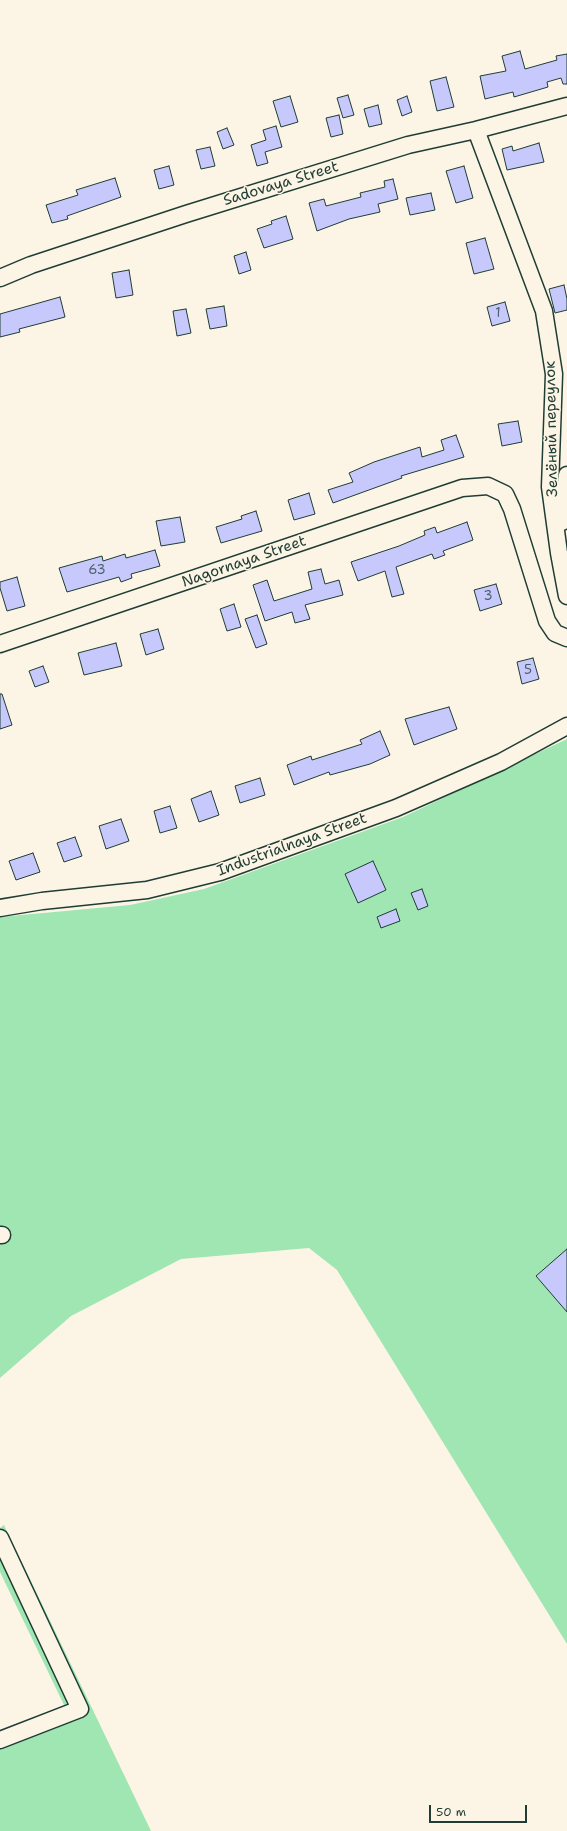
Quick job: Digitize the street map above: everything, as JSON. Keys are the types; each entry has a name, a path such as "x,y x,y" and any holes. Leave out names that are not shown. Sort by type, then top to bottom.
{"street":[{"name":"Sadovaya Street","path":"0,278 31,265 186,214 408,145 476,130 567,106"},
{"name":"Зелёный переулок","path":"476,130 544,311 554,374 550,487 559,553 567,596"},
{"path":"559,553 567,475"},
{"name":"Nagornaya Street","path":"0,644 462,488 488,486 504,494 512,509 547,621 555,634 567,638"},
{"name":"Industrialnaya Street","path":"0,908 42,901 146,890 220,872 396,808 501,762 567,726"},
{"path":"0,1538 80,1709 0,1740"}],"green space":[{"path":"567,739 567,1644 337,1270 309,1248 181,1259 71,1316 0,1378 0,917 130,905 204,889 403,817"},
{"path":"4,1525 151,1831 0,1831 0,1731 64,1705 0,1572 0,1528"}],"building":[{"path":"520,51 525,69 557,60 556,56 567,54 567,84 563,84 561,78 547,82 548,87 514,97 513,92 485,99 480,76 506,71 502,56"},
{"path":"446,77 454,107 437,111 430,81"},
{"path":"348,95 354,115 343,118 337,98"},
{"path":"290,96 298,122 281,127 273,101"},
{"path":"407,96 412,112 402,116 397,100"},
{"path":"378,105 382,124 369,127 364,109"},
{"path":"339,115 343,134 331,137 326,118"},
{"path":"276,126 282,147 265,152 268,163 257,166 251,145 266,140 263,130"},
{"path":"227,128 234,145 223,149 217,132"},
{"path":"539,143 544,162 507,170 502,149 512,146 513,151"},
{"path":"210,147 215,166 201,169 196,150"},
{"path":"169,166 174,185 159,189 154,170"},
{"path":"464,166 473,198 456,203 446,171"},
{"path":"115,178 121,197 67,216 68,219 52,223 46,205 78,195 76,190"},
{"path":"393,179 398,199 378,204 380,212 349,219 317,231 309,203 324,199 326,206 361,197 360,193 385,187 384,181"},
{"path":"431,193 435,210 410,215 406,198"},
{"path":"286,216 293,239 264,248 257,229 272,224 271,221"},
{"path":"485,238 494,269 474,274 466,243"},
{"path":"246,252 251,270 239,274 234,256"},
{"path":"129,270 133,295 116,298 112,273"},
{"path":"564,285 567,299 567,310 555,313 549,289"},
{"path":"60,297 65,317 19,329 20,332 0,337 0,314"},
{"path":"505,302 510,321 492,326 487,307"},
{"path":"224,306 227,326 210,329 206,309"},
{"path":"186,309 191,333 177,336 173,311"},
{"path":"518,421 522,442 502,446 498,424"},
{"path":"456,435 464,457 401,476 402,478 333,503 328,490 353,482 349,473 374,462 420,447 422,457 444,450 441,440"},
{"path":"309,493 315,514 294,520 288,500"},
{"path":"256,511 262,531 221,543 216,527 242,519 241,516"},
{"path":"180,517 185,542 161,546 156,521"},
{"path":"467,522 473,540 443,551 445,555 434,559 432,554 396,567 404,594 392,597 385,571 358,581 351,562 399,546 425,535 424,531 435,527 437,533"},
{"path":"155,550 160,566 131,574 132,578 121,582 119,577 67,592 59,568 102,556 103,561 125,554 126,558"},
{"path":"321,569 325,584 339,580 343,595 305,605 310,619 295,623 292,612 265,621 253,585 267,580 274,601 312,589 308,572"},
{"path":"17,577 25,606 7,611 0,588 0,582"},
{"path":"496,584 502,604 480,611 474,590"},
{"path":"234,604 241,627 227,631 220,609"},
{"path":"257,615 267,644 256,648 245,619"},
{"path":"158,629 164,649 146,655 140,634"},
{"path":"116,643 122,666 84,675 78,653"},
{"path":"533,658 539,679 522,684 517,662"},
{"path":"43,666 49,682 35,687 29,671"},
{"path":"0,694 2,694 12,725 0,729"},
{"path":"449,707 457,729 414,745 405,719"},
{"path":"380,731 390,755 370,764 330,775 329,772 294,785 287,765 311,756 312,760 362,744 360,740"},
{"path":"260,778 265,795 240,803 235,786"},
{"path":"211,791 219,815 199,822 191,799"},
{"path":"170,806 177,828 160,833 154,811"},
{"path":"121,819 129,841 106,849 99,826"},
{"path":"75,837 82,856 64,862 57,843"},
{"path":"33,853 40,872 16,880 9,861"},
{"path":"373,861 386,890 358,903 345,874"},
{"path":"422,889 428,906 418,910 411,893"},
{"path":"396,909 400,921 381,928 377,917"},
{"path":"567,1249 567,1312 536,1276"}]}
